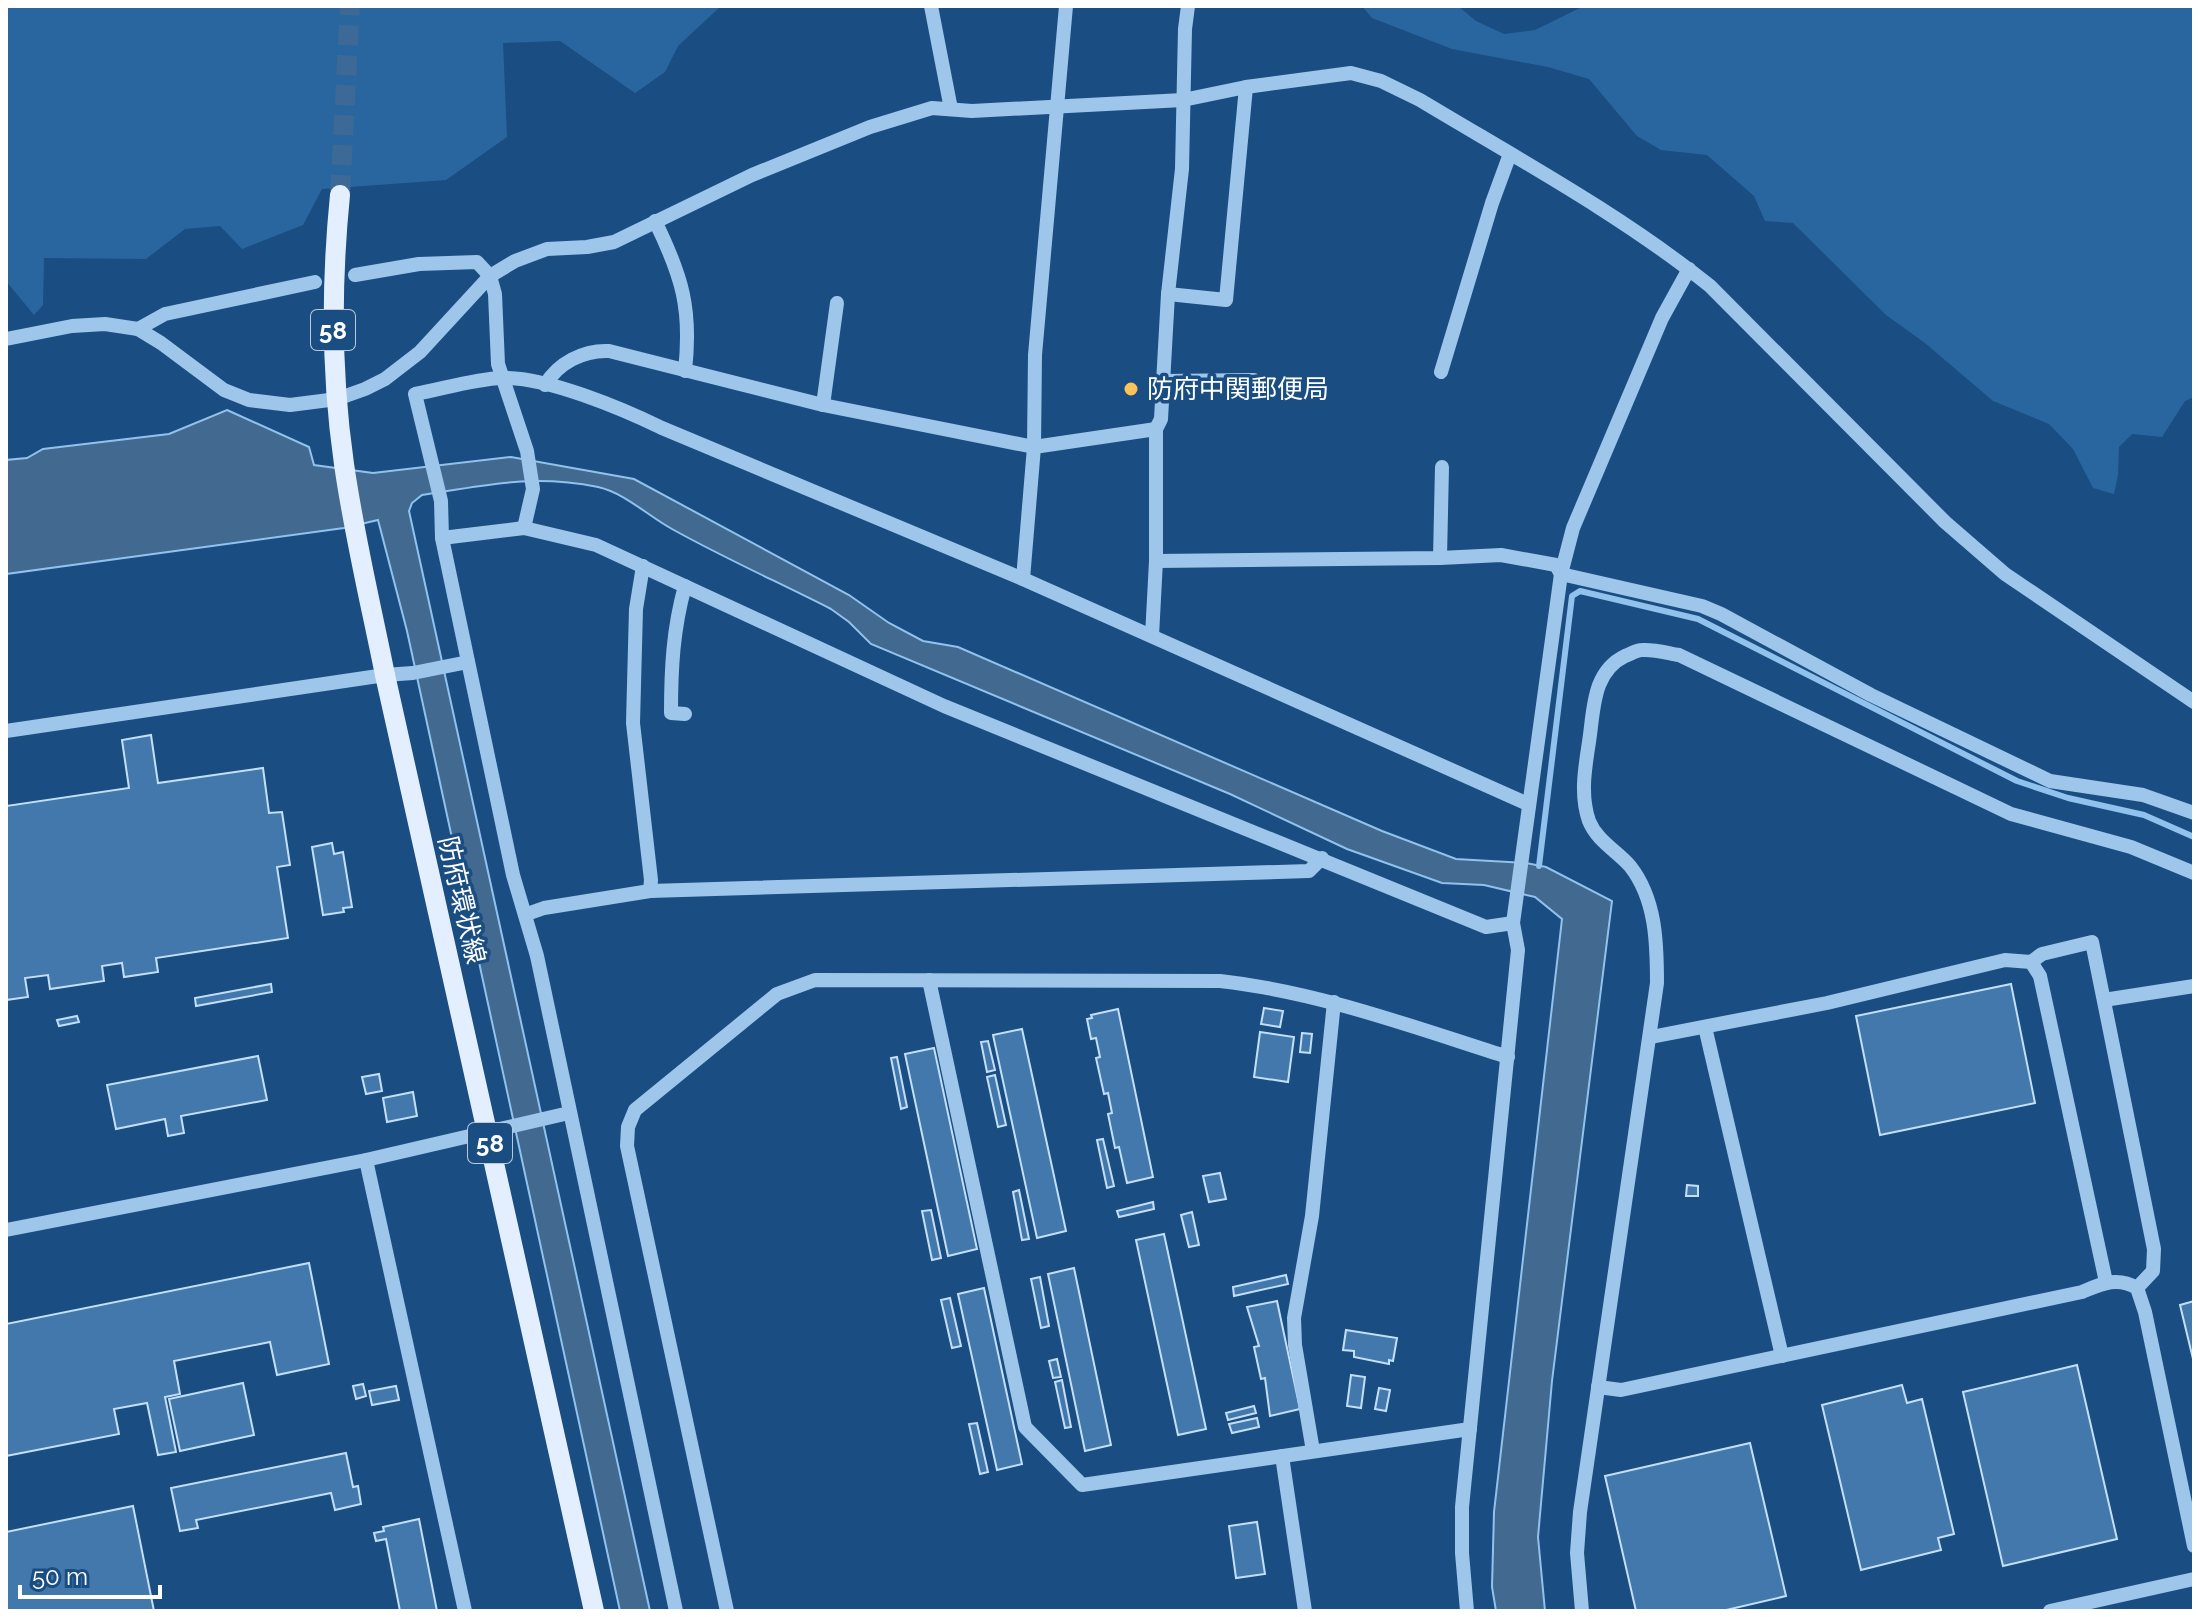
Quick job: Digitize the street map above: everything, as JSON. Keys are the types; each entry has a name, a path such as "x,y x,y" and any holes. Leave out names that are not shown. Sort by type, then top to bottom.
{"main road":[{"name":"防府環状線","path":"340,195 333,295 337,399 344,464 385,675 594,1611"}],"street":[{"path":"931,6 951,109"},
{"path":"1023,579 1034,447 1035,355 1066,6"},
{"path":"1152,636 1156,561 1156,429 1161,419 1168,294 1182,169 1188,6"},
{"path":"6,339 72,326 105,324 138,329 224,390 249,400 290,405 337,399 385,379 420,352 490,276 515,261 547,249 614,242 752,175 870,127 932,108 972,111 1183,100 1246,87 1351,73 1381,81 1420,100 1648,239 1689,269 1710,286 1945,522 2005,574 2194,702"},
{"path":"1168,294 1226,300 1246,87"},
{"path":"1441,372 1510,154"},
{"path":"655,221 676,263 682,285 688,326 685,371"},
{"path":"355,275 419,264 477,262 490,276 495,294 498,364 527,451 533,489 524,528"},
{"path":"1467,1611 1462,1507 1518,950 1513,923 1561,574 1579,514 1662,318 1689,269"},
{"path":"138,329 165,314 315,282"},
{"path":"823,405 837,303"},
{"path":"545,385 551,375 578,355 592,350 609,351 823,405 1034,447 1156,429"},
{"path":"676,1611 564,1114 527,914 513,875 464,663 442,538 441,501 415,394 502,378 545,385 618,407 1023,579 1528,804"},
{"path":"1164,381 1254,380"},
{"path":"1440,558 1442,467"},
{"path":"442,538 524,528 596,545 944,706 1486,927 1513,923"},
{"path":"1156,561 1501,555 1556,565 1561,574 1702,606 1721,614 1871,695 2050,781 2143,795 2194,813"},
{"path":"643,566 636,609 633,723 650,891"},
{"path":"685,586 671,658 671,713 685,714"},
{"path":"1582,1611 1577,1553 1657,983 1657,951 1644,887 1628,865 1599,838 1590,821 1584,777 1599,681 1610,666 1639,650 1679,655 2011,814 2131,847 2194,873"},
{"path":"6,731 413,673 464,663"},
{"path":"527,914 544,908 650,891 1309,871 1322,858"},
{"path":"1651,1037 1827,1003 2005,960 2031,962 2042,954 2092,942 2154,1249 2153,1271 2137,1288"},
{"path":"2031,962 2040,976 2106,1282"},
{"path":"727,1611 627,1146 628,1127 635,1110 777,994 815,980 1220,981 1270,987 1334,1002 1508,1057"},
{"path":"929,980 1025,1427 1082,1485 1470,1429"},
{"path":"2104,1000 2194,986"},
{"path":"1313,1451 1295,1345 1294,1318 1312,1216 1334,1002"},
{"path":"1705,1027 1782,1356"},
{"path":"6,1230 366,1160 564,1114"},
{"path":"366,1160 465,1611"},
{"path":"1598,1387 1621,1390 2082,1292 2106,1282 2126,1281 2137,1288 2145,1312 2194,1546"},
{"path":"1282,1456 1305,1611"},
{"path":"2050,1611 2194,1579"}],"shaded area":[{"path":"6,6 721,6 678,46 665,72 635,93 560,41 503,43 507,137 446,180 322,189 303,225 242,249 220,226 185,229 146,259 44,258 43,305 34,315 6,281"},
{"path":"1362,6 1458,6 1476,21 1504,34 1535,30 1584,6 2194,6 2194,397 2185,401 2162,437 2132,434 2119,447 2114,494 2093,488 2073,449 2049,424 1993,401 1925,343 1886,315 1793,223 1765,221 1754,196 1707,155 1661,150 1637,136 1589,79 1548,67 1452,49 1372,18"},
{"path":"227,410 309,447 314,465 373,473 511,457 634,479 849,595 889,623 923,641 958,647 1382,831 1456,859 1546,867 1612,901 1552,1381 1538,1537 1545,1611 1496,1611 1492,1587 1494,1512 1562,919 1535,897 1484,885 1442,883 1347,849 1230,794 871,644 831,609 692,540 608,490 552,481 510,482 422,495 412,503 409,511 650,1611 620,1611 407,631 378,520 344,528 6,574 6,460 27,458 43,449 169,434"}],"building":[{"path":"151,735 158,783 263,768 269,813 282,812 290,865 277,867 288,938 156,958 158,972 124,977 122,963 102,966 104,981 50,989 48,975 25,978 28,997 6,1000 6,806 129,788 122,740"},
{"path":"332,843 334,854 343,852 352,907 343,908 344,912 323,915 312,847"},
{"path":"271,984 272,992 196,1006 195,998"},
{"path":"2011,984 2035,1103 1880,1135 1856,1016"},
{"path":"1264,1008 1283,1011 1280,1027 1261,1024"},
{"path":"1118,1009 1153,1177 1127,1183 1119,1147 1115,1148 1108,1114 1112,1113 1108,1093 1104,1094 1096,1058 1100,1057 1096,1038 1091,1039 1087,1019 1092,1018 1091,1015"},
{"path":"77,1016 79,1022 59,1026 57,1020"},
{"path":"1022,1029 1066,1231 1037,1238 993,1035"},
{"path":"1260,1032 1294,1037 1288,1082 1254,1077"},
{"path":"1302,1033 1312,1034 1310,1053 1300,1052"},
{"path":"988,1041 995,1070 987,1072 981,1042"},
{"path":"934,1048 977,1249 948,1256 905,1054"},
{"path":"258,1056 267,1100 181,1116 184,1133 168,1136 165,1119 116,1129 107,1085"},
{"path":"897,1057 907,1107 901,1109 891,1058"},
{"path":"379,1074 382,1091 366,1094 362,1077"},
{"path":"995,1075 1006,1125 998,1127 987,1077"},
{"path":"413,1092 417,1116 387,1122 383,1098"},
{"path":"1103,1139 1114,1186 1107,1188 1097,1140"},
{"path":"1220,1173 1226,1199 1209,1202 1203,1176"},
{"path":"1687,1185 1698,1186 1698,1196 1686,1196"},
{"path":"1019,1190 1029,1239 1022,1240 1013,1192"},
{"path":"1153,1202 1154,1209 1119,1217 1117,1211"},
{"path":"931,1210 941,1258 932,1260 922,1211"},
{"path":"1192,1212 1199,1245 1189,1247 1181,1215"},
{"path":"1164,1234 1206,1429 1178,1435 1136,1240"},
{"path":"309,1263 329,1364 277,1375 270,1342 174,1361 180,1394 165,1397 176,1452 158,1455 147,1403 114,1409 119,1434 6,1456 6,1324"},
{"path":"1074,1268 1111,1445 1085,1451 1048,1274"},
{"path":"1286,1275 1288,1284 1234,1296 1233,1287"},
{"path":"1040,1277 1049,1326 1041,1328 1031,1279"},
{"path":"984,1288 1022,1464 997,1470 958,1294"},
{"path":"950,1298 961,1346 952,1348 941,1300"},
{"path":"1277,1301 1300,1409 1270,1416 1265,1378 1261,1379 1254,1347 1259,1346 1247,1307"},
{"path":"2194,1301 2194,1363 2180,1305"},
{"path":"1346,1330 1397,1338 1393,1361 1389,1360 1389,1364 1354,1357 1354,1351 1343,1350"},
{"path":"1057,1359 1061,1377 1053,1378 1049,1361"},
{"path":"2077,1365 2117,1539 2003,1566 1963,1392"},
{"path":"1351,1375 1365,1377 1361,1408 1347,1406"},
{"path":"1062,1380 1071,1427 1065,1428 1055,1382"},
{"path":"243,1383 254,1435 180,1451 169,1399"},
{"path":"363,1384 366,1396 356,1399 353,1386"},
{"path":"1902,1385 1907,1403 1922,1399 1954,1534 1938,1538 1941,1550 1861,1570 1822,1405"},
{"path":"396,1386 399,1400 372,1405 369,1391"},
{"path":"1379,1388 1390,1390 1386,1411 1375,1409"},
{"path":"1254,1406 1256,1413 1228,1420 1226,1413"},
{"path":"1257,1418 1259,1427 1232,1433 1229,1424"},
{"path":"977,1423 988,1472 980,1474 969,1424"},
{"path":"1750,1443 1786,1596 1722,1611 1636,1611 1605,1476"},
{"path":"346,1453 353,1487 358,1486 361,1504 335,1510 331,1493 196,1520 198,1528 180,1531 171,1488"},
{"path":"133,1506 154,1611 6,1611 6,1532"},
{"path":"419,1519 437,1611 400,1611 386,1539 376,1541 374,1533 384,1531 383,1527"},
{"path":"1257,1522 1265,1574 1236,1578 1229,1526"}],"waterway":[{"path":"1539,866 1572,596 1580,591 1698,619 2017,781 2068,798 2144,815 2194,837"}],"tunnel":[{"path":"340,195 350,6"}],"place":[{"name":"防府中関郵便局","path":"1131,389"}]}
